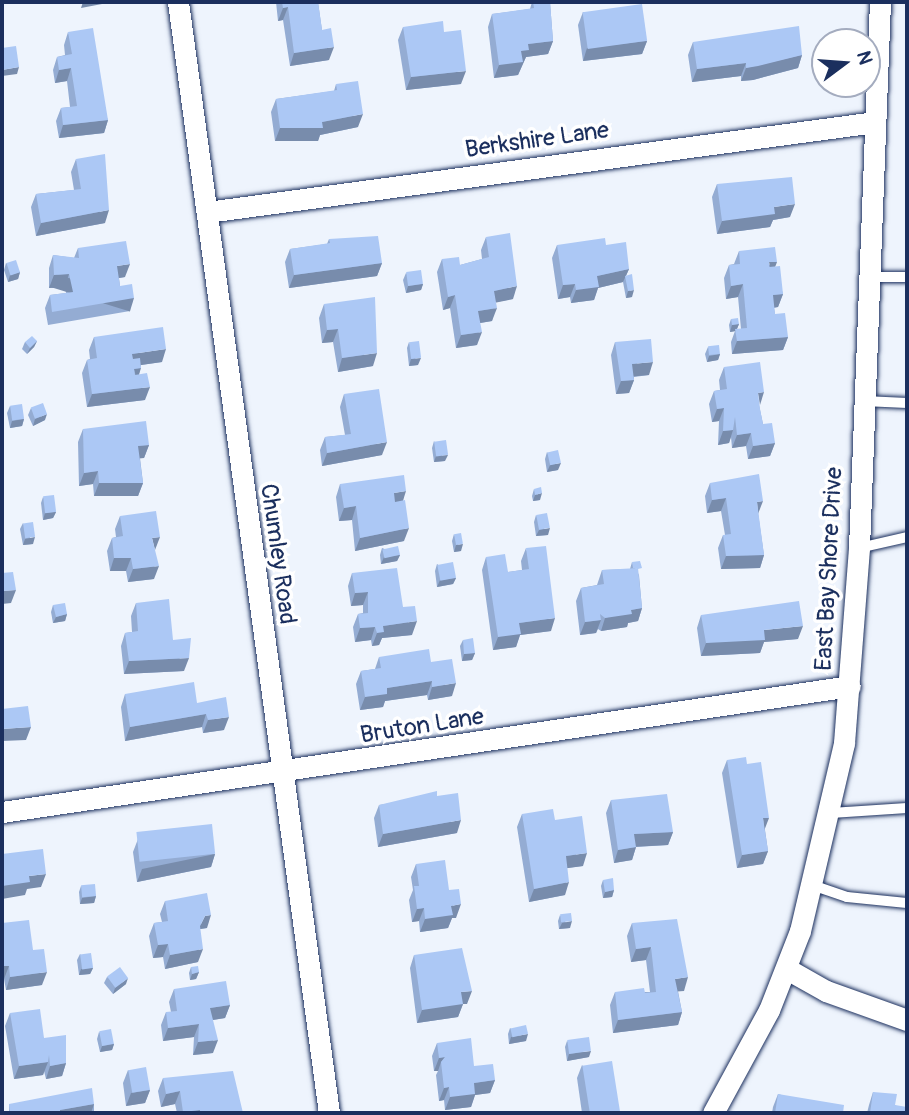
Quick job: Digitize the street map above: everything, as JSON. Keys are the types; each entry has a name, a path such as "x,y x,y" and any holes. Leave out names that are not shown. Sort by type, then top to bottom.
{"street":[{"name":"Chumley Road","path":"178,2 329,1113"},
{"name":"East Bay Shore Drive","path":"713,1113 746,1058 787,969 831,813 850,686 859,548 880,2"},
{"name":"Berkshire Lane","path":"206,212 875,122"},
{"name":"Bruton Lane","path":"2,812 282,774 850,686"},
{"path":"787,969 826,990 907,1020"}],"lane":[{"path":"870,277 907,277"},
{"path":"864,401 907,403"},
{"path":"859,548 907,537"},
{"path":"831,813 907,808"},
{"path":"812,886 848,897 907,903"}],"building":[{"path":"282,2 318,2 322,30 331,28 334,47 294,53 288,7 283,8"},
{"path":"533,2 550,2 553,41 528,44 529,50 521,51 523,62 499,65 492,14 534,8"},
{"path":"642,4 647,41 588,49 583,12"},
{"path":"443,21 444,32 461,30 466,71 411,77 403,27"},
{"path":"799,26 802,55 746,68 746,63 697,69 693,42"},
{"path":"93,28 108,120 63,125 61,108 77,106 71,68 59,70 57,57 72,54 68,32"},
{"path":"16,46 19,67 2,70 2,48"},
{"path":"358,81 363,114 322,122 323,128 280,128 276,99 337,90 336,84"},
{"path":"105,154 109,210 41,223 36,194 81,189 76,159"},
{"path":"792,177 795,204 774,207 775,214 722,221 717,184"},
{"path":"510,233 517,286 494,291 497,308 478,311 482,332 461,335 455,295 448,297 442,259 459,257 460,265 489,257 486,237"},
{"path":"378,236 382,263 294,275 290,249 330,243 329,239"},
{"path":"605,238 606,245 626,242 629,269 597,276 599,287 576,290 575,284 563,285 557,245"},
{"path":"126,241 130,264 117,266 120,286 132,284 134,298 52,312 50,295 73,292 69,274 54,275 53,255 79,258 78,248"},
{"path":"775,247 777,262 769,262 769,267 780,266 783,294 773,295 775,314 785,313 788,337 737,341 735,329 747,328 743,284 731,286 729,265 740,264 739,251"},
{"path":"16,260 20,272 11,275 6,263"},
{"path":"421,270 423,284 408,286 406,272"},
{"path":"632,274 634,290 628,291 625,276"},
{"path":"375,297 377,353 342,358 338,329 327,330 324,304"},
{"path":"738,318 739,324 732,325 731,319"},
{"path":"163,327 166,349 132,354 133,359 140,358 141,368 134,369 135,375 147,373 150,387 92,394 87,360 97,358 94,337"},
{"path":"32,336 37,341 30,348 25,342"},
{"path":"651,339 653,362 632,364 634,380 621,381 615,342"},
{"path":"419,341 421,358 411,359 409,342"},
{"path":"719,345 720,354 709,355 708,346"},
{"path":"760,362 764,392 758,393 760,409 763,424 772,423 775,443 753,446 751,433 737,435 735,417 733,430 723,431 724,408 717,409 714,391 727,389 724,367"},
{"path":"379,389 387,442 327,453 325,437 351,434 344,394"},
{"path":"43,403 47,414 35,419 31,407"},
{"path":"22,404 24,419 12,421 10,406"},
{"path":"146,421 149,445 138,446 143,483 99,483 98,471 84,473 83,429"},
{"path":"446,440 448,455 436,457 434,442"},
{"path":"558,450 561,463 550,465 547,452"},
{"path":"759,474 763,501 757,502 764,555 726,556 723,535 731,534 726,498 712,500 710,483"},
{"path":"404,475 406,491 394,493 395,502 405,500 409,528 360,538 356,506 344,508 340,484"},
{"path":"541,487 542,493 535,495 534,489"},
{"path":"54,495 56,512 45,513 43,496"},
{"path":"156,511 160,537 152,538 159,566 133,569 131,558 114,558 112,538 123,536 120,516"},
{"path":"547,513 550,528 539,530 536,515"},
{"path":"33,522 35,537 25,538 23,523"},
{"path":"461,533 463,544 456,545 454,534"},
{"path":"398,546 400,555 384,558 382,550"},
{"path":"546,546 555,618 519,623 521,634 498,637 486,557 505,554 508,572 529,569 526,548"},
{"path":"640,561 642,568 633,568 632,562"},
{"path":"453,562 456,578 440,581 437,565"},
{"path":"397,568 403,607 415,606 417,621 383,626 384,632 377,633 375,627 360,628 358,614 368,613 368,592 355,593 352,573"},
{"path":"638,568 642,608 631,610 632,614 605,618 600,614 601,620 585,622 581,588 604,584 602,570"},
{"path":"13,572 16,590 2,591 2,573"},
{"path":"169,599 173,640 191,638 189,658 129,661 125,633 138,631 136,603"},
{"path":"799,601 803,626 764,630 765,640 706,643 701,615"},
{"path":"65,603 67,614 56,617 53,605"},
{"path":"473,638 475,653 464,654 463,640"},
{"path":"429,649 431,662 452,659 456,683 432,687 432,681 387,688 387,694 365,697 361,671 381,668 379,657"},
{"path":"194,682 197,703 226,697 229,717 208,720 206,714 130,727 125,694"},
{"path":"28,706 31,727 2,729 2,709"},
{"path":"746,757 747,764 761,762 769,818 763,818 768,851 742,855 727,760"},
{"path":"437,791 437,796 458,793 461,820 383,834 379,805"},
{"path":"667,794 673,832 634,834 636,847 618,850 611,800"},
{"path":"553,809 555,820 582,816 587,853 566,856 569,882 534,889 522,814"},
{"path":"212,824 215,854 140,862 136,832"},
{"path":"43,849 46,874 29,876 30,882 2,886 2,854"},
{"path":"445,860 449,890 459,889 461,904 451,906 453,915 425,919 424,908 417,909 414,886 419,886 416,864"},
{"path":"613,878 614,890 605,892 603,880"},
{"path":"95,884 96,896 82,897 81,885"},
{"path":"207,893 211,915 205,916 200,926 203,949 170,955 168,944 158,945 154,923 168,921 165,901"},
{"path":"571,913 572,921 561,922 560,914"},
{"path":"677,919 688,977 675,979 682,1012 618,1020 615,992 644,988 645,993 656,992 651,947 636,949 632,923"},
{"path":"29,920 33,950 44,949 47,972 10,977 9,966 3,966 2,923"},
{"path":"462,948 472,991 461,992 463,1004 422,1010 414,955"},
{"path":"91,953 93,968 82,969 80,955"},
{"path":"198,966 199,972 192,974 191,967"},
{"path":"120,967 128,978 115,988 107,976"},
{"path":"226,981 230,1005 210,1008 218,1040 198,1042 199,1024 168,1028 166,1012 177,1011 174,989"},
{"path":"40,1009 44,1038 66,1035 66,1063 50,1066 49,1055 48,1062 19,1066 10,1013"},
{"path":"526,1025 528,1034 512,1037 510,1029"},
{"path":"111,1029 114,1044 102,1046 99,1031"},
{"path":"589,1037 591,1051 569,1054 567,1040"},
{"path":"471,1038 474,1066 493,1064 495,1080 474,1083 475,1094 450,1097 449,1087 444,1088 441,1062 445,1057 439,1058 437,1043"},
{"path":"612,1061 620,1113 590,1113 582,1066"},
{"path":"146,1067 150,1090 132,1093 128,1070"},
{"path":"233,1071 243,1113 200,1113 200,1110 183,1112 180,1091 166,1094 163,1078"},
{"path":"92,1088 94,1104 60,1110 60,1113 10,1113 9,1104"},
{"path":"873,1092 897,1094 895,1105 907,1107 907,1113 870,1113"},
{"path":"778,1094 844,1105 843,1113 775,1113"}]}
